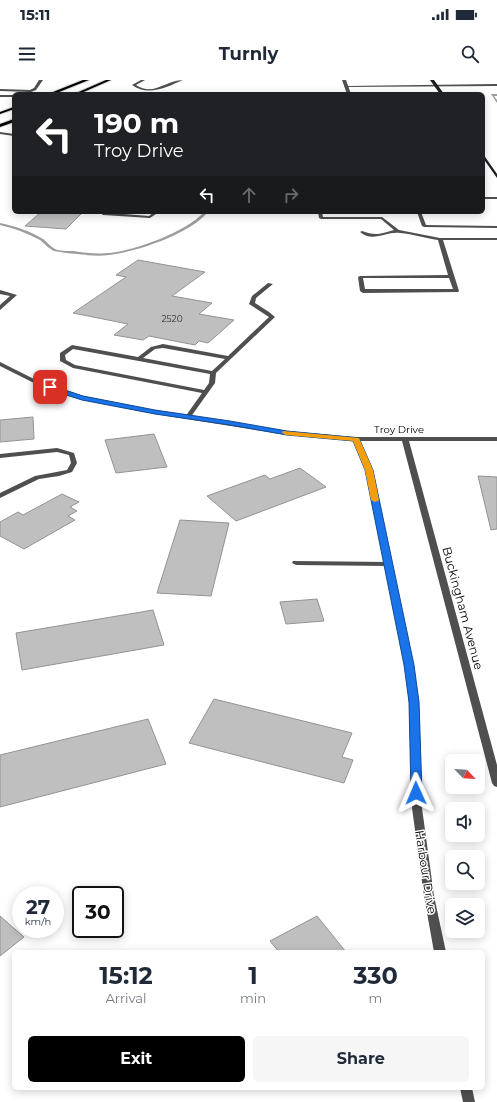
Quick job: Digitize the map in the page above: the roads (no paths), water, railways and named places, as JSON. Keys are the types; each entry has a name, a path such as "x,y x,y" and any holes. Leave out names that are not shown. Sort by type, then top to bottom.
{"main road":[{"path":"55,92 87,80"},
{"path":"81,92 110,80"},
{"path":"0,113 12,109"},
{"path":"0,126 12,121"}],"street":[{"path":"0,90 34,89 41,80"},
{"path":"143,80 130,88 150,91 161,89 181,80"},
{"path":"344,80 348,92"},
{"path":"432,80 440,92"},
{"path":"466,80 471,86"},
{"path":"346,87 471,86 497,84 496,80"},
{"path":"2,96 8,90"},
{"path":"8,122 12,123"},
{"path":"0,133 12,134"},
{"path":"485,158 497,177"},
{"path":"485,198 497,198"},
{"path":"103,214 150,217 154,214"},
{"path":"320,214 320,218 357,220 382,218"},
{"path":"356,214 357,220"},
{"path":"381,214 382,218 398,231"},
{"path":"420,214 428,237"},
{"path":"424,226 497,227"},
{"path":"476,227 482,239"},
{"path":"362,232 365,235 373,236 398,231 440,239 497,239"},
{"path":"440,239 456,291 363,291 360,277 451,276"},
{"path":"188,417 212,383 213,373 272,317 267,311 252,304 254,297 270,284"},
{"path":"0,292 14,296 0,308"},
{"path":"139,359 154,348 163,346 229,358"},
{"path":"206,392 73,366 63,361 62,354 72,347 213,373"},
{"name":"Troy Drive","path":"0,364 38,383 82,398 287,433 356,439 497,439"},
{"name":"Harbour Drive","path":"356,439 369,470 409,665 414,702 417,808 428,888 440,950"},
{"name":"Buckingham Avenue","path":"405,439 497,783"},
{"path":"0,456 57,450 72,454 74,463 70,470 60,474 37,477 0,496"},
{"path":"296,563 388,564"},
{"path":"466,1090 469,1102"}],"waterway":[{"path":"497,95 492,95 497,102"},
{"path":"0,224 29,233 54,250 82,254 110,254 132,249 162,239 190,225 200,219 204,214"}]}
